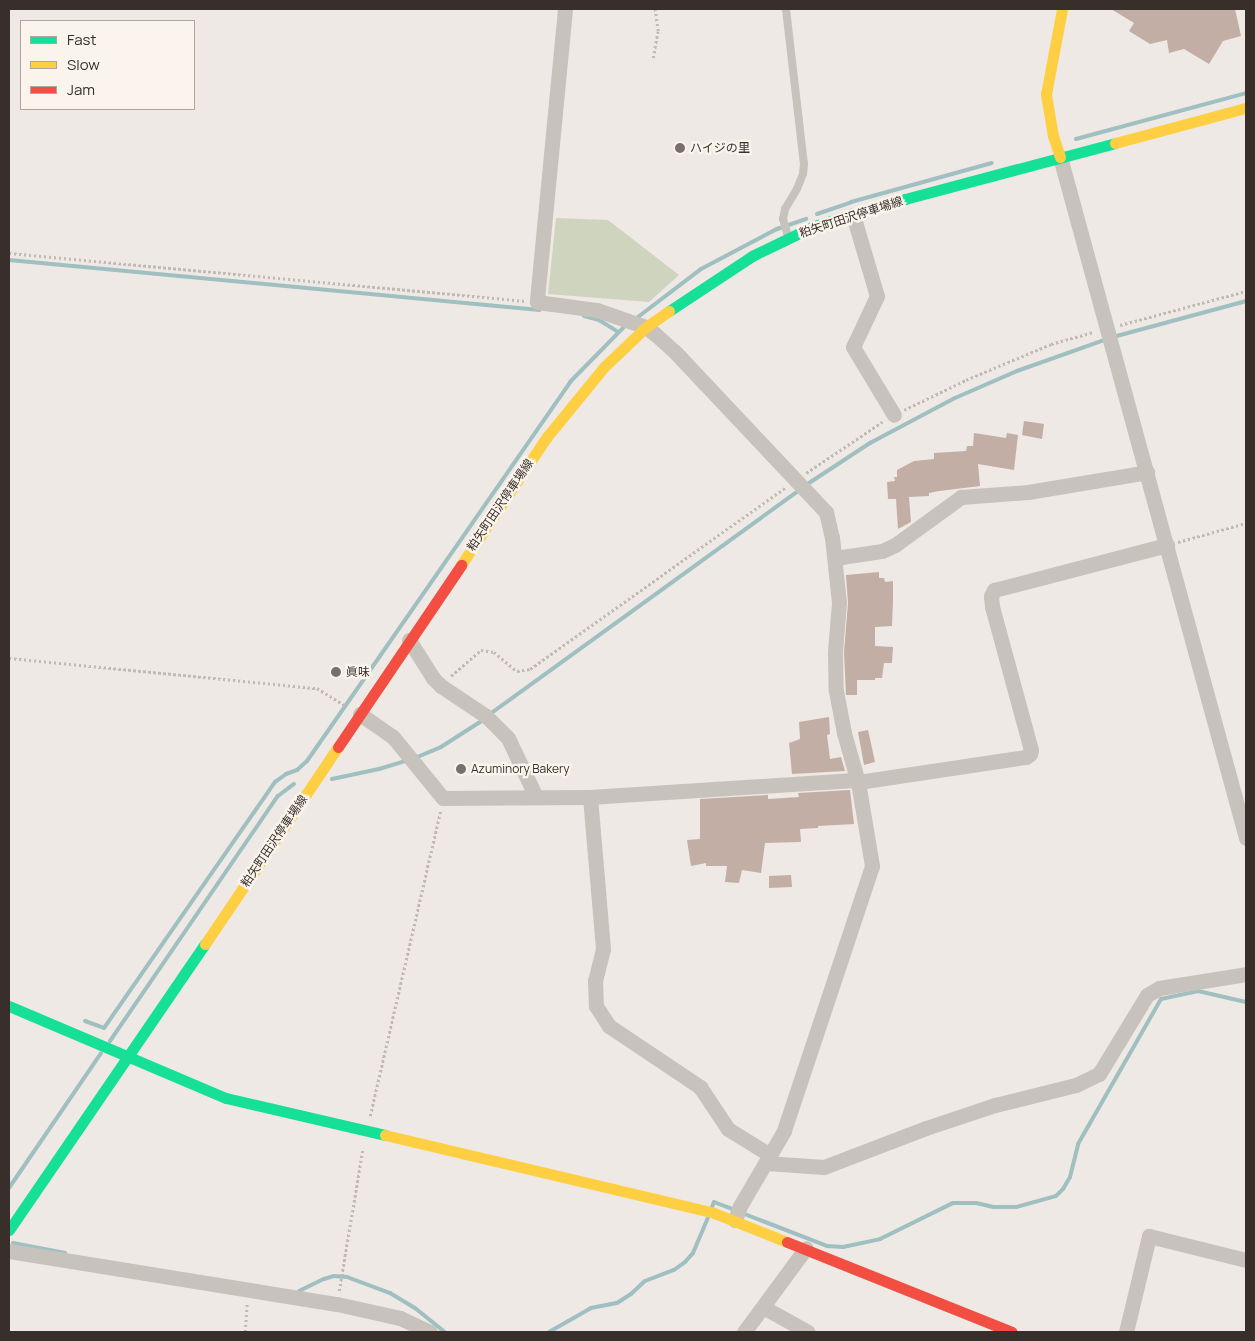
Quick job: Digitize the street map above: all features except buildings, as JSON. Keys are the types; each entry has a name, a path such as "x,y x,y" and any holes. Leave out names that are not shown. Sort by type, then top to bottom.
{"main road":[{"path":"1060,157 1053,136 1046,94 1062,9"},
{"name":"粕矢町田沢停車場線","path":"9,1230 129,1057 546,438 604,367 646,327 704,286 752,256 814,226 1060,157 1246,108"},
{"path":"9,1006 226,1098 700,1210 737,1214 806,1248 1012,1332"}],"street":[{"path":"565,9 537,302 597,310 646,327 676,353 826,512 830,522 839,602 835,652 836,691 844,733 858,782 872,866 784,1132 737,1214"},
{"path":"1060,157 1246,838"},
{"path":"853,215 877,296 853,347 894,415"},
{"path":"834,558 882,551 896,544 961,497 1028,492 1147,472"},
{"path":"360,714 385,730 443,798 590,797 850,780 858,782 1030,754 1031,750 992,606 991,596 994,590 1167,545"},
{"path":"409,640 440,686 479,712 508,738 536,797"},
{"path":"590,797 603,949 595,980 596,1006 610,1026 700,1087 728,1129 768,1159 824,1167 934,1125 995,1105 1076,1085 1099,1074 1147,995 1159,988 1246,974"},
{"path":"1126,1332 1149,1236 1246,1260"},
{"path":"744,1332 806,1248"},
{"path":"9,1251 336,1304 400,1318 430,1332"},
{"path":"763,1307 808,1332"}],"lane":[{"path":"786,9 804,164 803,174 784,210 783,219 788,237"}],"path":[{"path":"653,58 658,31 655,9"},
{"path":"9,253 537,302"},
{"path":"440,686 481,650 494,652 517,671 530,669 844,446 894,415 966,380 1051,344 1110,336 1246,291"},
{"path":"1167,545 1246,523"},
{"path":"9,658 318,688 338,701"},
{"path":"340,1280 367,1131 443,798"},
{"path":"245,1332 248,1290"}],"green space":[{"path":"556,218 608,220 679,275 649,302 548,294"}],"waterway":[{"path":"1076,139 1246,93"},
{"path":"817,214 851,202 992,163"},
{"path":"634,320 701,269 777,229 806,219"},
{"path":"9,260 540,310"},
{"path":"1113,337 1246,301"},
{"path":"584,316 599,320 618,332"},
{"path":"85,1021 104,1028 275,782 286,774 297,770 307,761 570,382 626,325"},
{"path":"806,485 870,443 955,398 1017,371 1107,339"},
{"path":"490,714 801,489"},
{"path":"415,758 441,747 483,720"},
{"path":"332,779 406,761"},
{"path":"110,1041 278,796 294,784"},
{"path":"742,1213 827,1246 843,1247 880,1239 953,1203 1016,1207 1056,1196 1070,1177 1078,1144 1161,999 1198,991 1246,1002"},
{"path":"9,1188 101,1053"},
{"path":"712,1207 714,1202 735,1210"},
{"path":"549,1332 591,1308 617,1303 631,1294 645,1281 674,1270 693,1253 708,1218"},
{"path":"13,1243 65,1253"},
{"path":"299,1291 334,1276 347,1277 390,1293 415,1308 445,1332"}],"traffic: fast":[{"path":"669,311 752,256 814,226 905,199 1115,143"},
{"path":"9,1230 205,944"},
{"path":"9,1006 226,1098 385,1135"}],"traffic: slow":[{"path":"1060,157 1053,136 1046,94 1062,9"},
{"path":"1115,143 1246,108"},
{"path":"461,565 546,438 604,367 646,327 669,311"},
{"path":"205,944 338,747"},
{"path":"385,1135 714,1213 787,1242"}],"traffic: jam":[{"path":"338,747 461,565"},
{"path":"787,1242 1012,1332"}],"place":[{"name":"ハイジの里","path":"680,148"},
{"name":"眞味","path":"336,672"},
{"name":"Azuminory Bakery","path":"461,769"}]}
